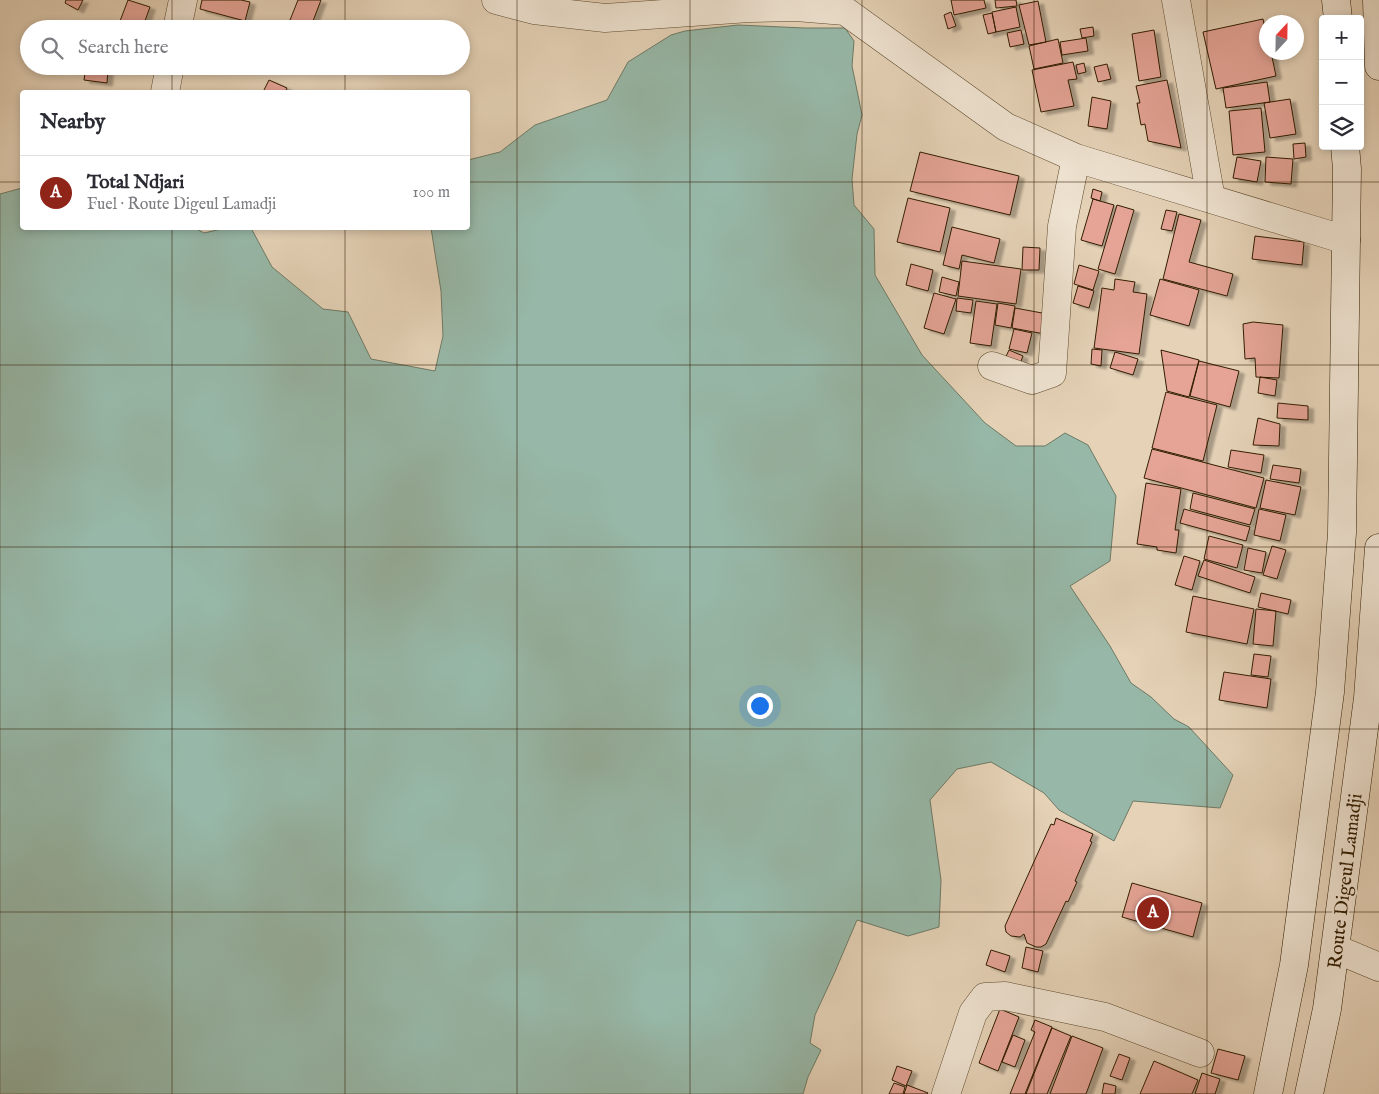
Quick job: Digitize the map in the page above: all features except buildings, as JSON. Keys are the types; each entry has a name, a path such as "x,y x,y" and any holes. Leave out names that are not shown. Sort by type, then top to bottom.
{"street":[{"path":"179,20 183,0"},
{"path":"496,0 534,10 605,18 749,8 844,5 1006,127 1076,158 1346,240"},
{"path":"1176,0 1211,199"},
{"path":"1336,0 1338,15"},
{"path":"1377,0 1379,66"},
{"path":"165,90 168,75"},
{"path":"1268,1094 1294,965 1330,692 1342,532 1347,169 1345,150"},
{"path":"992,366 1032,380 1052,373 1062,226 1076,158"},
{"name":"Route Digeul Lamadji","path":"1309,1094 1327,1008 1336,949 1368,698 1379,548"},
{"path":"1336,949 1379,967"},
{"path":"946,1094 972,1013 985,997 1005,996 1105,1017 1200,1053"}],"shaded area":[{"path":"738,25 845,28 854,41 852,66 862,115 857,134 852,179 854,205 874,229 875,275 922,355 985,423 1016,446 1045,446 1065,433 1088,445 1116,496 1110,561 1070,586 1110,646 1131,683 1151,697 1174,719 1189,727 1233,775 1220,808 1133,801 1114,841 1059,810 1044,793 991,762 957,769 930,800 941,880 939,927 908,936 857,920 815,1015 810,1043 821,1050 808,1077 803,1094 0,1094 0,194 20,189 20,230 199,230 204,233 217,230 252,230 272,267 323,309 348,312 371,359 435,371 443,336 441,291 431,230 470,230 470,160 500,152 535,125 607,100 628,62 671,35 685,31"}],"place":[{"name":"Total Ndjari","path":"1153,913"}]}
